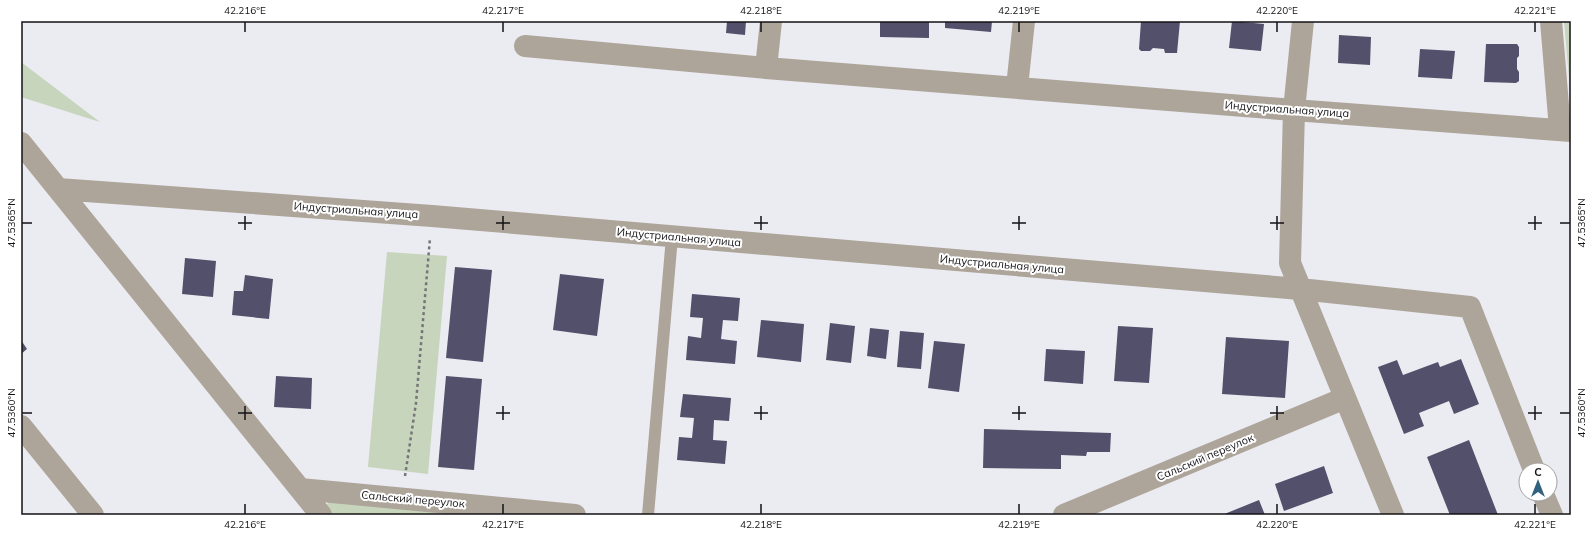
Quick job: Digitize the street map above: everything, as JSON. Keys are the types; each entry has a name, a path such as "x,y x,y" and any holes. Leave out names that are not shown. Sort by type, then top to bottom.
{"street":[{"path":"766,68 771,21"},
{"path":"1017,87 1024,21"},
{"path":"1303,21 1294,110 1290,263 1393,515"},
{"path":"1551,21 1566,130"},
{"name":"Индустриальная улица","path":"525,46 766,68 1566,130"},
{"path":"21,143 321,515"},
{"name":"Индустриальная улица","path":"58,189 432,216 1300,289 1470,307 1531,462"},
{"name":"Сальский переулок","path":"1064,515 1345,398"},
{"path":"21,426 93,515"},
{"name":"Сальский переулок","path":"300,489 575,515"},
{"path":"1546,502 1552,515"}],"lane":[{"path":"648,515 672,237"}],"path":[{"path":"402,498 416,403 432,216"}],"green space":[{"path":"1564,21 1571,21 1571,101"},
{"path":"21,62 100,122 21,97"},
{"path":"387,252 447,256 428,474 368,467"},
{"path":"330,501 480,515 330,515 324,507"}],"building":[{"path":"727,21 746,21 745,35 726,33"},
{"path":"880,21 929,21 929,38 880,37"},
{"path":"945,21 992,21 991,32 945,28"},
{"path":"1141,21 1180,21 1177,53 1165,53 1164,49 1153,48 1150,51 1141,51 1139,49"},
{"path":"1232,21 1264,24 1261,51 1229,48"},
{"path":"1339,35 1371,37 1370,65 1338,63"},
{"path":"1486,44 1517,44 1519,47 1517,69 1519,72 1519,81 1516,83 1484,82"},
{"path":"1420,49 1455,51 1452,79 1418,77"},
{"path":"185,258 216,261 213,297 182,294"},
{"path":"455,267 492,270 483,362 446,358"},
{"path":"560,274 604,279 597,336 553,330"},
{"path":"245,275 273,279 269,319 232,315 234,291 243,291"},
{"path":"692,294 740,298 738,321 723,320 721,339 737,341 735,364 686,360 688,336 701,338 703,318 690,317"},
{"path":"761,320 804,324 801,362 757,357"},
{"path":"830,323 855,326 851,363 826,360"},
{"path":"1118,326 1153,328 1149,383 1114,381"},
{"path":"870,328 889,330 886,359 867,356"},
{"path":"900,331 924,333 921,369 897,367"},
{"path":"1226,337 1289,341 1285,398 1222,394"},
{"path":"21,340 27,349 21,354"},
{"path":"934,341 965,344 959,392 928,388"},
{"path":"1046,349 1085,351 1083,384 1044,381"},
{"path":"1461,359 1479,404 1454,414 1449,401 1419,413 1424,426 1404,434 1378,367 1397,360 1403,375 1438,362 1440,367"},
{"path":"276,376 312,378 311,409 274,407"},
{"path":"446,376 482,379 474,470 438,467"},
{"path":"683,394 731,398 729,421 714,420 713,440 727,441 725,464 677,460 679,437 692,438 694,418 680,417"},
{"path":"984,429 1111,433 1110,452 1087,452 1086,456 1061,455 1061,469 983,468"},
{"path":"1469,440 1498,515 1450,515 1427,457"},
{"path":"1324,466 1333,493 1284,511 1275,484"},
{"path":"1259,500 1265,515 1222,515"}]}
